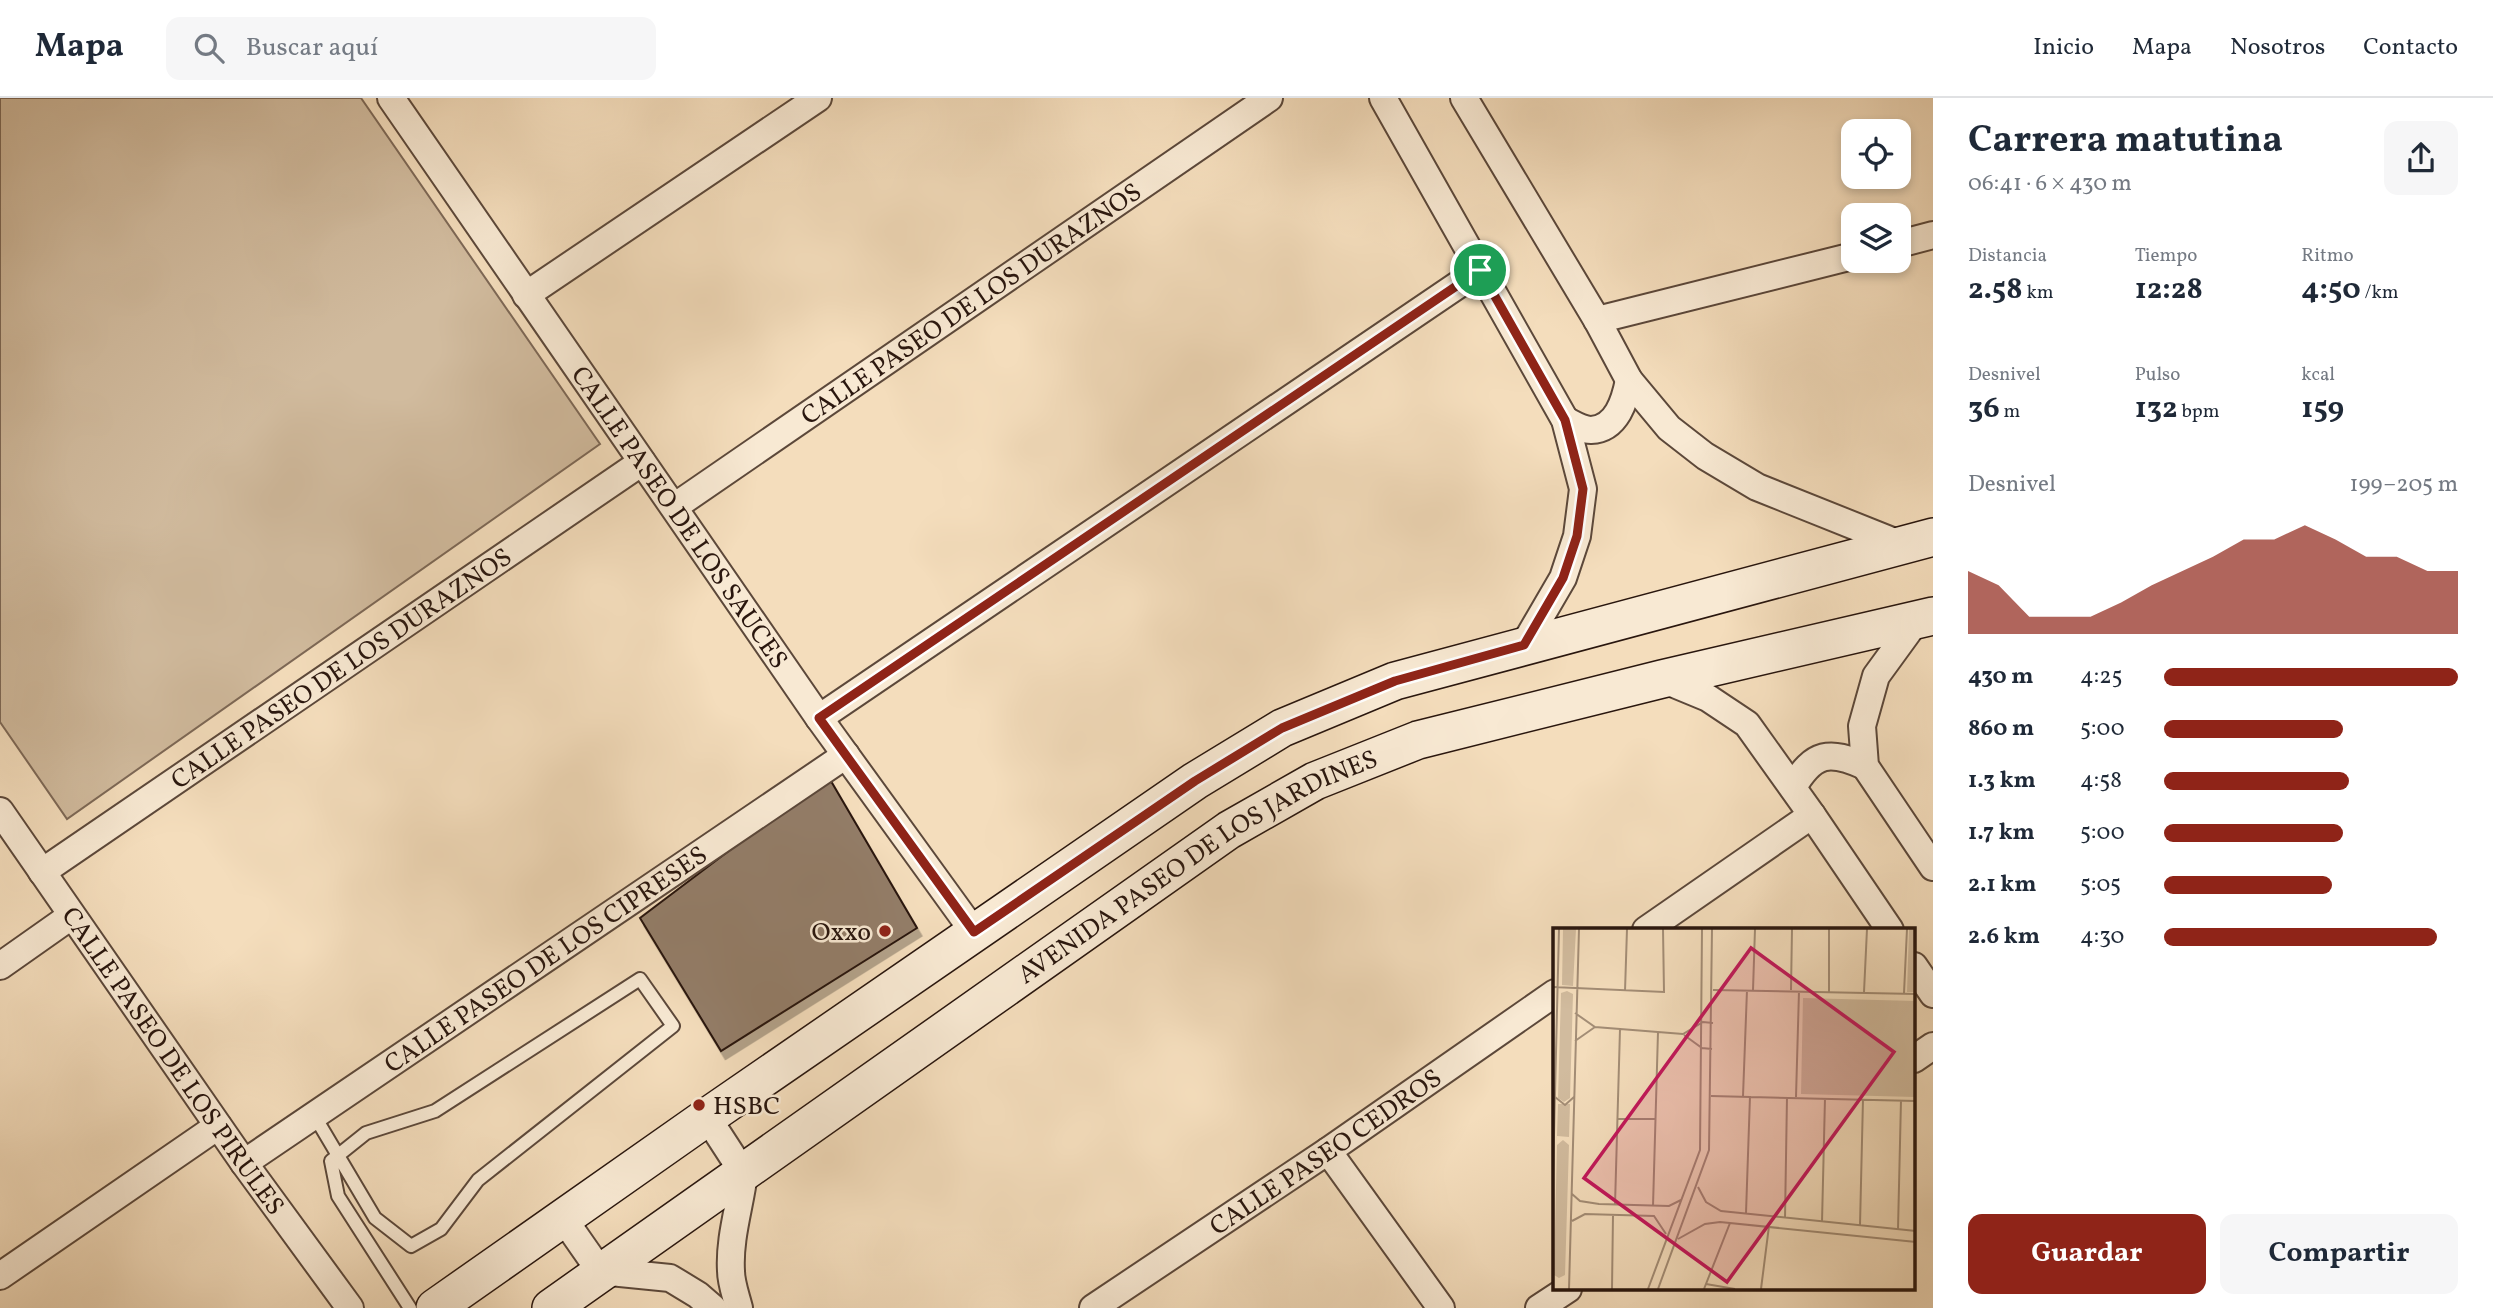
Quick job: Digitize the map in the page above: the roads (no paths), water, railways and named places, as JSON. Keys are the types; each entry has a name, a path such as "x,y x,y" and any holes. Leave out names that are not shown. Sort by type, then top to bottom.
{"street":[{"name":"CALLE PASEO DE LOS SAUCES","path":"391,98 819,718 974,932"},
{"path":"526,295 818,98"},
{"name":"CALLE PASEO DE LOS DURAZNOS","path":"674,507 1269,98"},
{"path":"1383,98 1565,420 1583,489 1577,536 1563,578 1524,645"},
{"path":"1464,98 1597,320 1629,380 1669,428 1705,456 1757,487 1918,541"},
{"path":"1911,241 1933,235"},
{"path":"1597,320 1841,259"},
{"path":"819,718 1480,270"},
{"path":"1565,420 1584,429 1599,428 1611,421 1624,405 1629,380"},
{"name":"CALLE PASEO DE LOS DURAZNOS","path":"42,872 642,462"},
{"path":"435,1308 974,932 1195,781 1282,728 1395,681 1918,541"},
{"path":"1925,618 1876,676 1862,726 1866,766 1933,867"},
{"name":"AVENIDA PASEO DE LOS JARDINES","path":"551,1308 1229,830 1315,781 1418,740 1662,679 1925,618"},
{"path":"1662,679 1708,698 1747,724 1889,928"},
{"name":"CALLE PASEO DE LOS CIPRESES","path":"244,1163 846,755"},
{"path":"1793,787 1804,768 1824,755 1844,757 1866,766"},
{"name":"CALLE PASEO DE LOS PIRULES","path":"0,811 244,1163 350,1308"},
{"path":"1649,928 1812,815"},
{"path":"0,966 71,916"},
{"path":"1916,969 1933,994"},
{"name":"CALLE PASEO CEDROS","path":"1093,1308 1328,1151 1553,994"},
{"path":"1916,1058 1933,1046"},
{"path":"707,1117 744,1174 731,1240 731,1273 739,1308"},
{"path":"0,1276 219,1126"},
{"path":"1328,1151 1441,1308"},
{"path":"563,1218 600,1271 670,1278 713,1308"},
{"path":"1539,1308 1566,1290"}],"lane":[{"path":"314,1114 327,1135 333,1146 340,1158 375,1218 411,1246 441,1229 478,1180 673,1026 640,979 435,1111 366,1133 340,1154 331,1161 338,1196 410,1308"}],"place":[{"name":"Oxxo","path":"885,931"},
{"name":"HSBC","path":"699,1105"}]}
